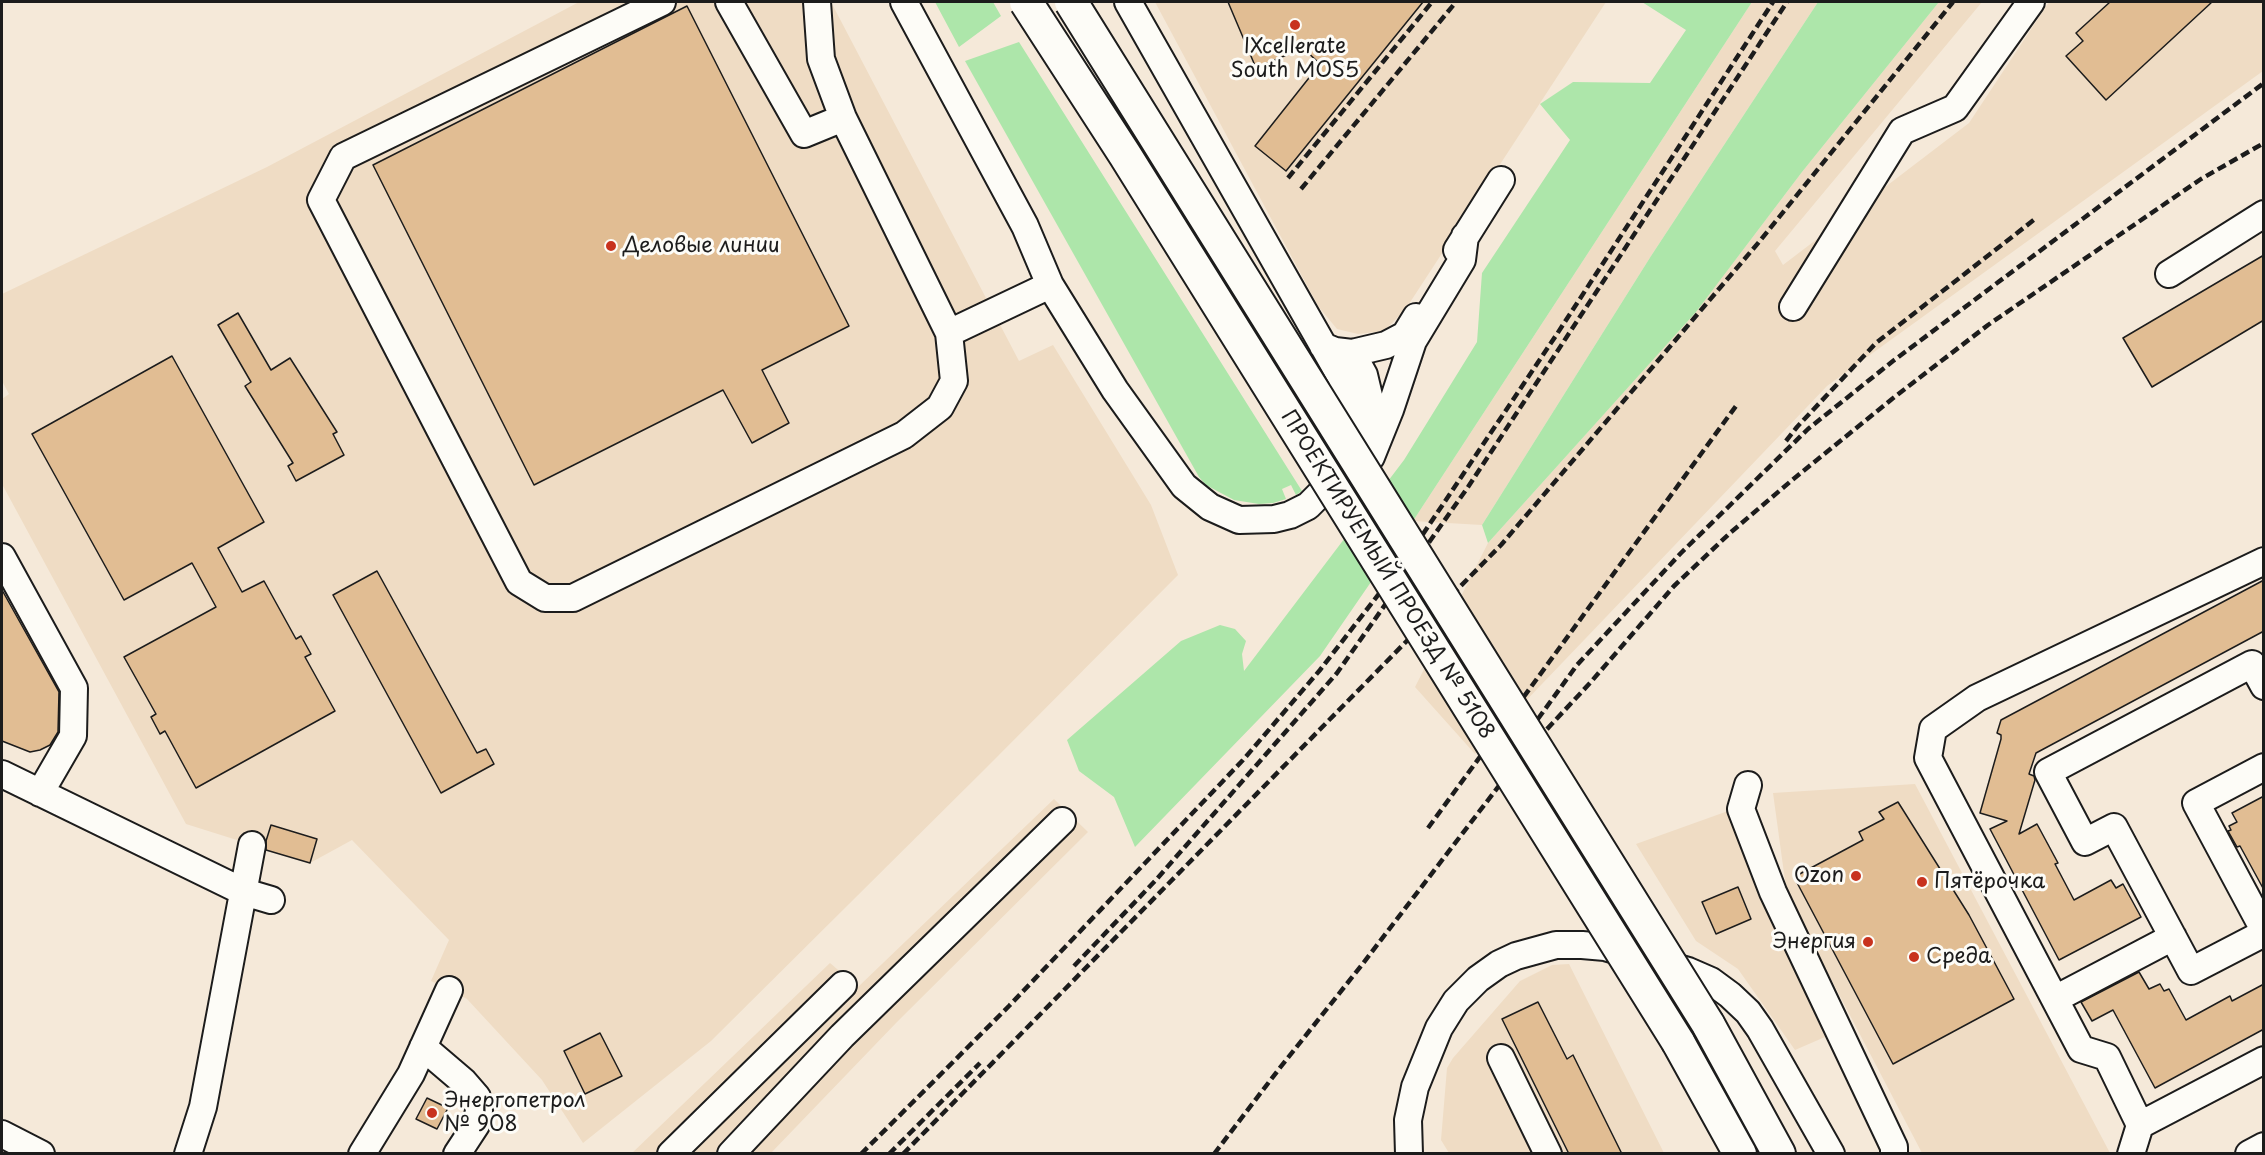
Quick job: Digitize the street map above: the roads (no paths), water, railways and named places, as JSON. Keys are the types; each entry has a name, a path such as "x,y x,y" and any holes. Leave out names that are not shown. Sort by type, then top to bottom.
{"main road":[{"name":"ПРОЕКТИРУЕМЫЙ ПРОЕЗД № 5108","path":"1026,2 1125,154 1678,1042 1740,1154"},
{"name":"ПРОЕКТИРУЕМЫЙ ПРОЕЗД № 5108","path":"1071,2 1708,1024 1779,1154"}],"street":[{"path":"662,2 343,157 321,200 519,582 546,598 573,598 904,435 940,407 954,381 950,333 843,118 821,59 817,2"},
{"path":"729,2 804,134 843,118"},
{"path":"904,2 1025,226 1050,285 1115,390 1184,486 1222,514 1239,520 1274,519 1308,506 1342,489 1371,457 1390,410 1413,341 1462,260 1465,236"},
{"path":"1128,2 1341,377 1347,394 1351,423 1350,440 1339,471 1308,506"},
{"path":"1793,307 1902,131 1955,108 2031,2"},
{"path":"1323,345 1335,351 1352,353 1386,345 1405,335 1501,180"},
{"path":"2169,274 2264,214"},
{"path":"950,333 1050,285"},
{"path":"1352,353 1364,375 1374,417 1371,457"},
{"path":"2,557 74,688 74,736 40,793"},
{"path":"2131,1154 2140,1125 2107,1058 2081,1049 1928,758 1933,729 1977,698 2264,561"},
{"path":"2264,686 2252,664 2048,772 2085,842 2114,827 2191,971 2264,931 2196,803 2264,767"},
{"path":"2,774 243,892 271,900"},
{"path":"1748,785 1741,809 1769,882 1894,1147 1894,1154"},
{"path":"731,1154 842,1036 1062,821"},
{"path":"189,1154 203,1107 252,845"},
{"path":"2055,999 2173,936"},
{"path":"1409,1154 1408,1119 1414,1087 1439,1029 1456,1001 1478,979 1499,964 1516,956 1556,945 1605,946 1688,971 1711,981 1730,995 1748,1012 1760,1029 1831,1154"},
{"path":"671,1154 843,985"},
{"path":"363,1154 411,1074 449,990"},
{"path":"423,1047 464,1082 477,1097 476,1125 457,1154"},
{"path":"1501,1058 1548,1154"},
{"path":"2140,1125 2264,1060"},
{"path":"2249,1154 2264,1146"}],"railway":[{"path":"1288,178 1432,2"},
{"path":"1301,189 1456,2"},
{"path":"861,1154 1009,1006 1243,760 1320,670 1409,555 1557,334 1773,2"},
{"path":"1074,966 1155,881 1337,673 1468,487 1787,2"},
{"path":"903,1154 1501,545 1759,242 1953,2"},
{"path":"1506,763 1577,665 1681,553 1808,429 1893,361 2264,83"},
{"path":"1214,1154 1521,757 1590,683 1674,586 1730,533 1791,481 1988,325 2201,179 2264,143"},
{"path":"1786,441 1876,343 2035,219"},
{"path":"1428,828 1736,406"},
{"path":"889,1154 980,1063"}],"place":[{"name":"IXcellerate South MOS5","path":"1295,25"},
{"name":"Деловые линии","path":"611,246"},
{"name":"Ozon","path":"1856,876"},
{"name":"Пятёрочка","path":"1922,882"},
{"name":"Энергия","path":"1868,942"},
{"name":"Среда","path":"1914,957"},
{"name":"Энергопетрол № 908","path":"432,1113"}]}
